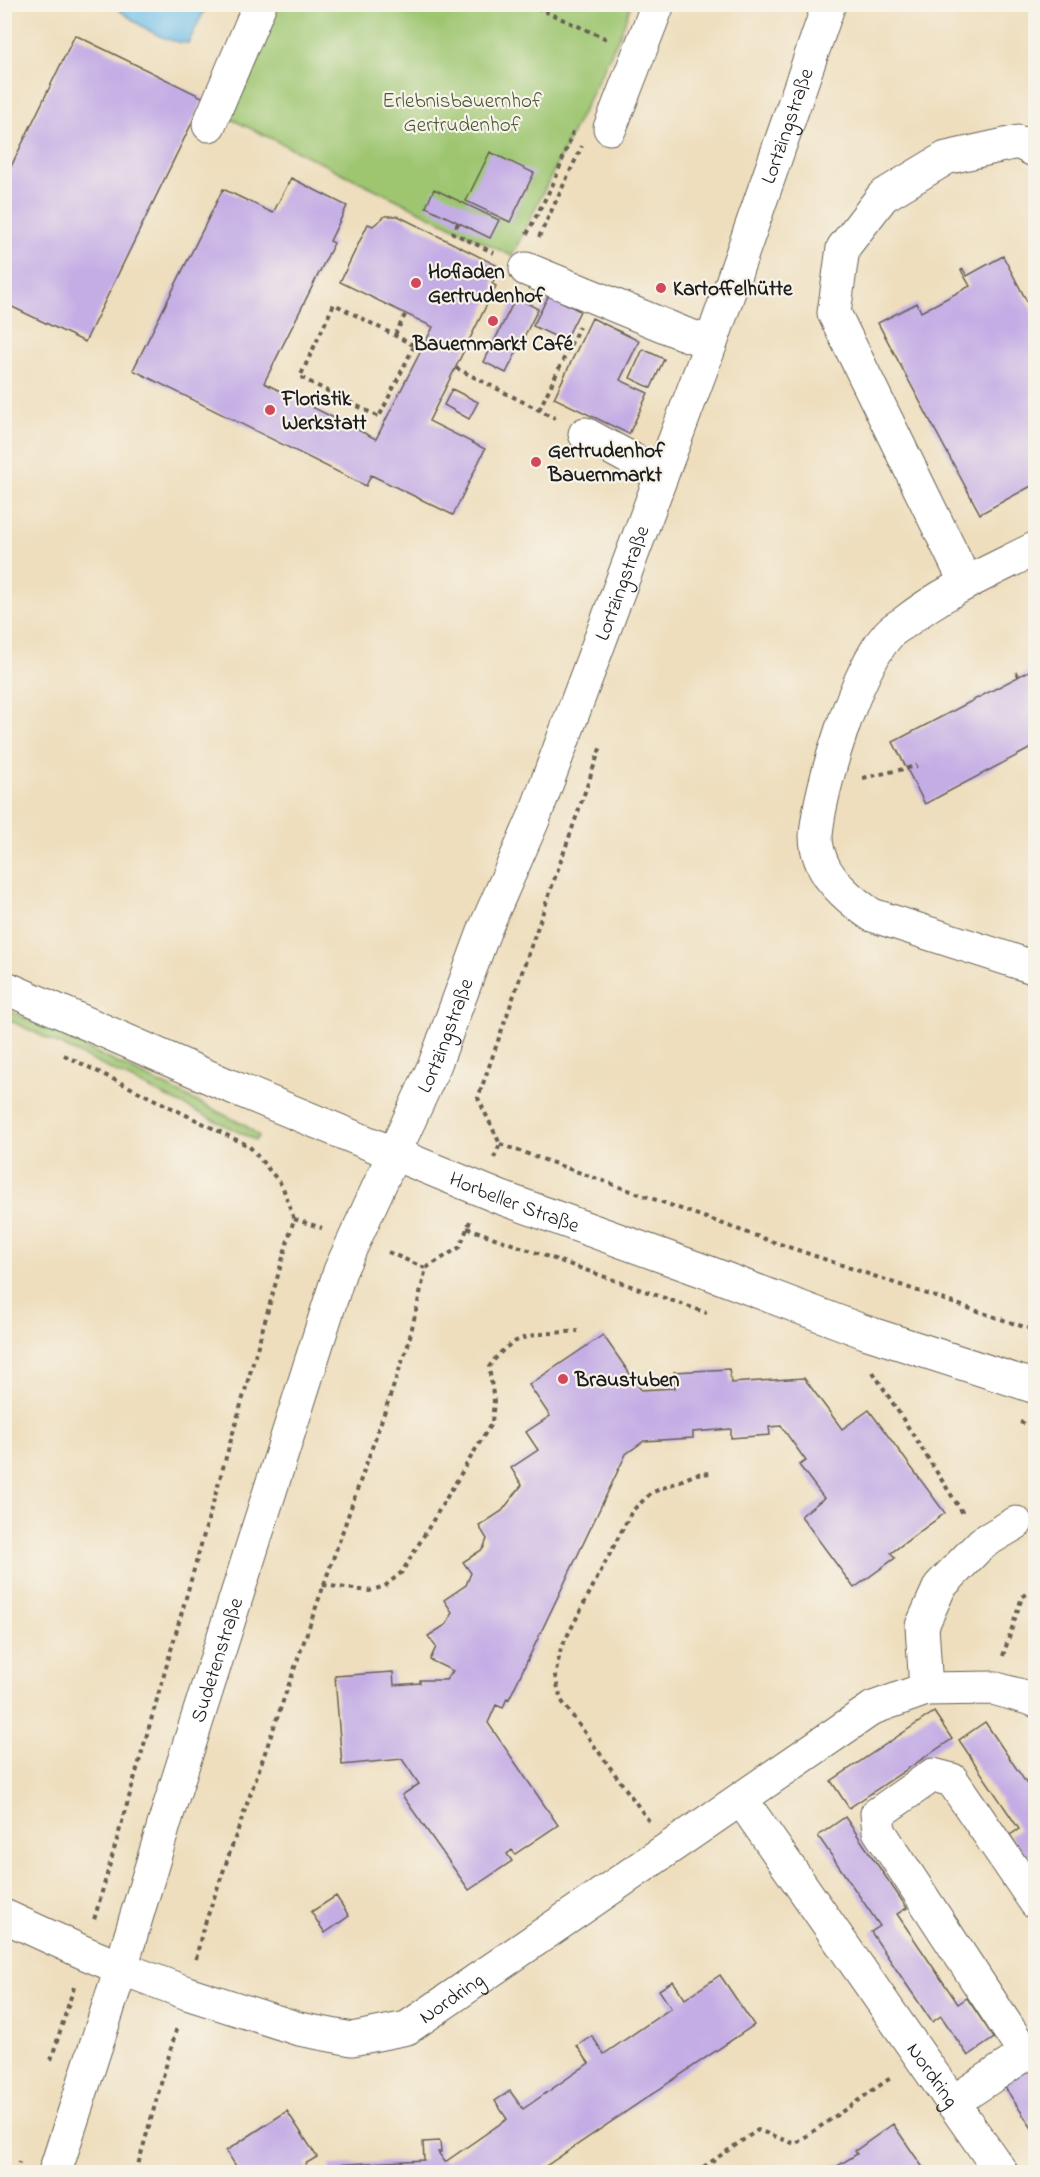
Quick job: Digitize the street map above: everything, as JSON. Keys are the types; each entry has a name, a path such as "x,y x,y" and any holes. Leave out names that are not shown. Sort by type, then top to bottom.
{"street":[{"path":"209,125 260,4"},
{"path":"610,128 658,4"},
{"name":"Lortzingstraße","path":"394,1154 435,1064 486,929 533,820 711,343 829,4"},
{"path":"966,583 834,313 843,248 883,196 946,158 1018,142 1035,151"},
{"path":"522,266 711,343"},
{"path":"585,434 661,475"},
{"path":"1035,548 966,583 918,611 887,635 854,694 824,786 816,838 822,864 854,903 872,915 1035,968"},
{"name":"Horbeller Straße","path":"4,987 225,1084 481,1190 842,1324 1035,1387"},
{"name":"Sudetenstraße","path":"55,2172 340,1271 394,1154"},
{"path":"926,1689 922,1626 940,1586 982,1543 1016,1523"},
{"name":"Nordring","path":"4,1916 121,1968 187,1993 299,2030 352,2039 407,2028 873,1708 926,1689 993,1688 1035,1701"},
{"path":"952,2103 1030,2051 879,1831 877,1814 933,1775 952,1780 1035,1903"},
{"name":"Nordring","path":"741,1799 1001,2172"}],"path":[{"path":"528,4 607,40"},
{"path":"604,50 610,31"},
{"path":"522,266 527,234 554,182 578,118"},
{"path":"522,266 538,239 583,146"},
{"path":"458,223 453,233 522,266"},
{"path":"539,410 593,296"},
{"path":"414,346 379,417 300,377 334,304 395,335 421,350"},
{"path":"395,335 406,313"},
{"path":"456,368 585,434"},
{"path":"824,786 917,766"},
{"path":"50,2063 85,1953 294,1219 282,1185 249,1146 58,1052"},
{"path":"500,1144 765,1239 1035,1331"},
{"path":"136,2172 202,1932 408,1345 426,1268 460,1247 481,1190"},
{"path":"842,1324 982,1543"},
{"path":"322,1585 369,1591 385,1586 402,1572 492,1422 494,1401 489,1367 499,1352 521,1337 578,1331"},
{"path":"668,1849 561,1700 555,1676 561,1648 632,1512 651,1493 697,1474 712,1473"},
{"path":"993,1688 1022,1597 1035,1588"},
{"path":"696,2172 758,2130 795,2144 920,2058"},
{"path":"16,2172 19,2162"}],"green space":[{"name":"Erlebnisbauernhof Gertrudenhof","path":"253,5 631,5 620,35 512,256 221,114"},
{"path":"4,1008 245,1125 259,1136 255,1140 5,1018"}],"water":[{"path":"112,5 207,5 188,43 157,35"}],"building":[{"path":"75,35 204,98 85,342 4,303 4,181"},
{"path":"490,152 534,173 510,222 466,201"},
{"path":"291,178 347,206 330,241 334,243 264,383 376,439 433,327 340,282 368,224 373,226 385,216 398,216 500,267 492,284 496,286 429,421 485,449 453,515 371,475 366,486 133,370 223,189 273,213"},
{"path":"434,189 499,220 490,238 426,207"},
{"path":"1003,256 1035,317 1035,484 980,514 878,323 917,303 921,312 970,286 961,270 963,269 967,276"},
{"path":"549,295 580,311 565,341 533,326"},
{"path":"516,297 538,309 506,373 484,362"},
{"path":"592,318 639,341 620,380 648,393 629,434 554,398"},
{"path":"643,349 664,359 651,388 630,378"},
{"path":"452,389 478,402 469,419 444,405"},
{"path":"1035,668 1035,746 925,804 893,742 1018,677 1016,672 1019,676"},
{"path":"603,1335 641,1390 675,1388 674,1372 729,1369 731,1383 804,1378 842,1429 869,1410 945,1513 891,1553 895,1558 854,1588 801,1516 824,1498 799,1465 806,1461 781,1426 769,1427 770,1435 731,1438 731,1429 693,1432 693,1438 644,1441 626,1454 509,1699 507,1698 503,1708 496,1705 488,1723 558,1825 515,1854 512,1850 507,1854 512,1861 469,1890 402,1795 419,1784 402,1759 342,1765 335,1676 393,1672 394,1685 420,1683 420,1680 446,1680 453,1671 430,1660 436,1647 428,1636 447,1624 452,1612 444,1600 466,1585 471,1573 463,1562 483,1549 487,1539 479,1526 502,1511 522,1485 511,1468 538,1450 526,1432 550,1416 529,1385"},
{"path":"934,1712 952,1739 849,1808 831,1781"},
{"path":"985,1722 1035,1796 1035,1873 1010,1835 1019,1829 959,1740"},
{"path":"845,1817 907,1908 897,1914 958,2004 967,1998 994,2038 968,2056 941,2016 932,2022 871,1932 880,1926 818,1836"},
{"path":"336,1896 349,1916 325,1933 311,1912"},
{"path":"720,1975 754,2025 537,2172 331,2172 330,2165 424,2160 423,2142 440,2141 441,2152 438,2152 445,2162 507,2119 495,2101 510,2091 523,2109 589,2063 577,2046 592,2036 604,2054 671,2008 659,1990 673,1981 685,1999"},
{"path":"1028,2064 1035,2075 1035,2133 1002,2083"},
{"path":"287,2111 317,2157 305,2164 311,2172 240,2172 226,2151"},
{"path":"893,2124 926,2172 823,2172 832,2167 833,2169 857,2154 855,2151"}],"place":[{"name":"Hofladen Gertrudenhof","path":"416,283"},
{"name":"Kartoffelhütte","path":"661,288"},
{"name":"Bauernmarkt Café","path":"493,321"},
{"name":"Floristik Werkstatt","path":"270,410"},
{"name":"Gertrudenhof Bauernmarkt","path":"536,462"},
{"name":"Braustuben","path":"563,1379"}]}
